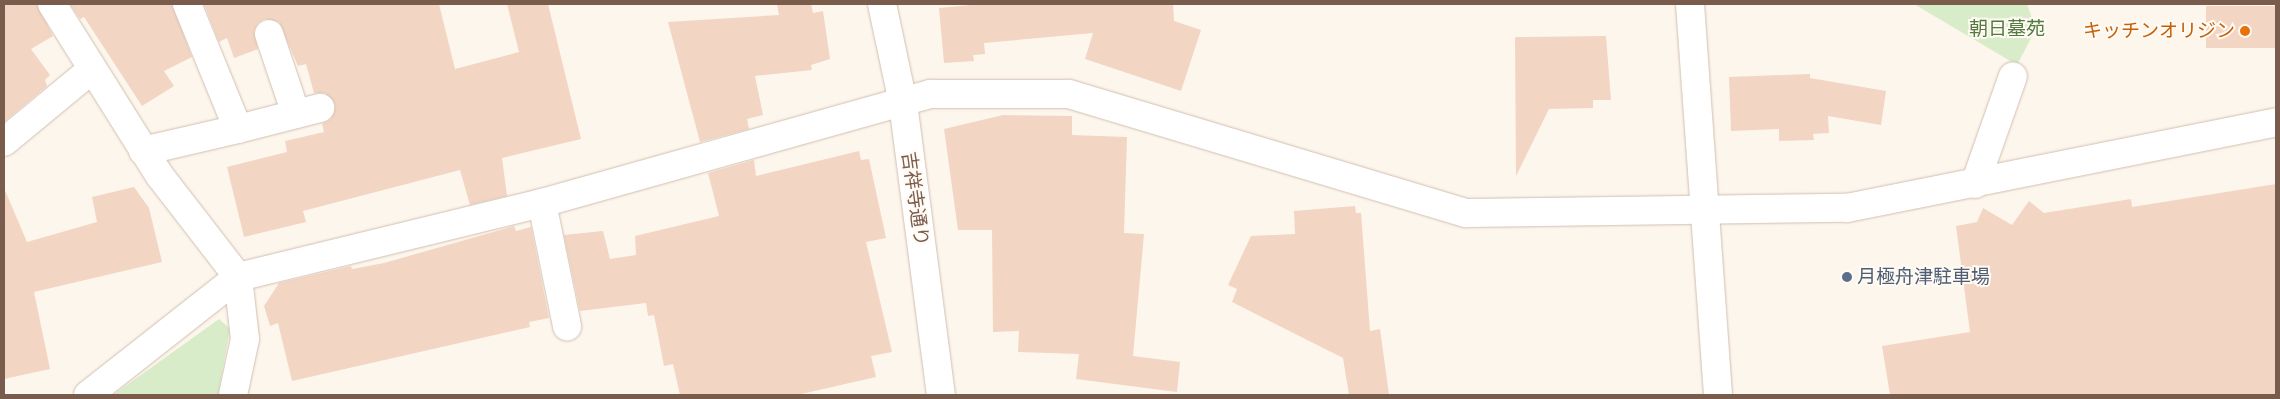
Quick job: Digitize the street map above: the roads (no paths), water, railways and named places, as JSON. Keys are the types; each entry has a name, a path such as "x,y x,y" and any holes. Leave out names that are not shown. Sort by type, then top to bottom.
{"street":[{"path":"52,4 143,151 238,277 245,339 234,395"},
{"path":"187,4 238,129"},
{"name":"吉祥寺通り","path":"882,4 903,103 941,395"},
{"path":"1690,4 1718,395"},
{"path":"143,151 308,111 269,34"},
{"path":"4,142 92,70"},
{"path":"1975,184 2013,76"},
{"path":"88,395 238,277 542,203 930,94 1068,94 1466,212 1704,213 1847,208 1975,184 2276,122"},
{"path":"542,203 567,326"}],"place":[{"name":"キッチンオリジン","path":"2245,31"},
{"name":"月極舟津駐車場","path":"1847,277"}],"park label":[{"name":"朝日墓苑","path":"2007,29"}]}
